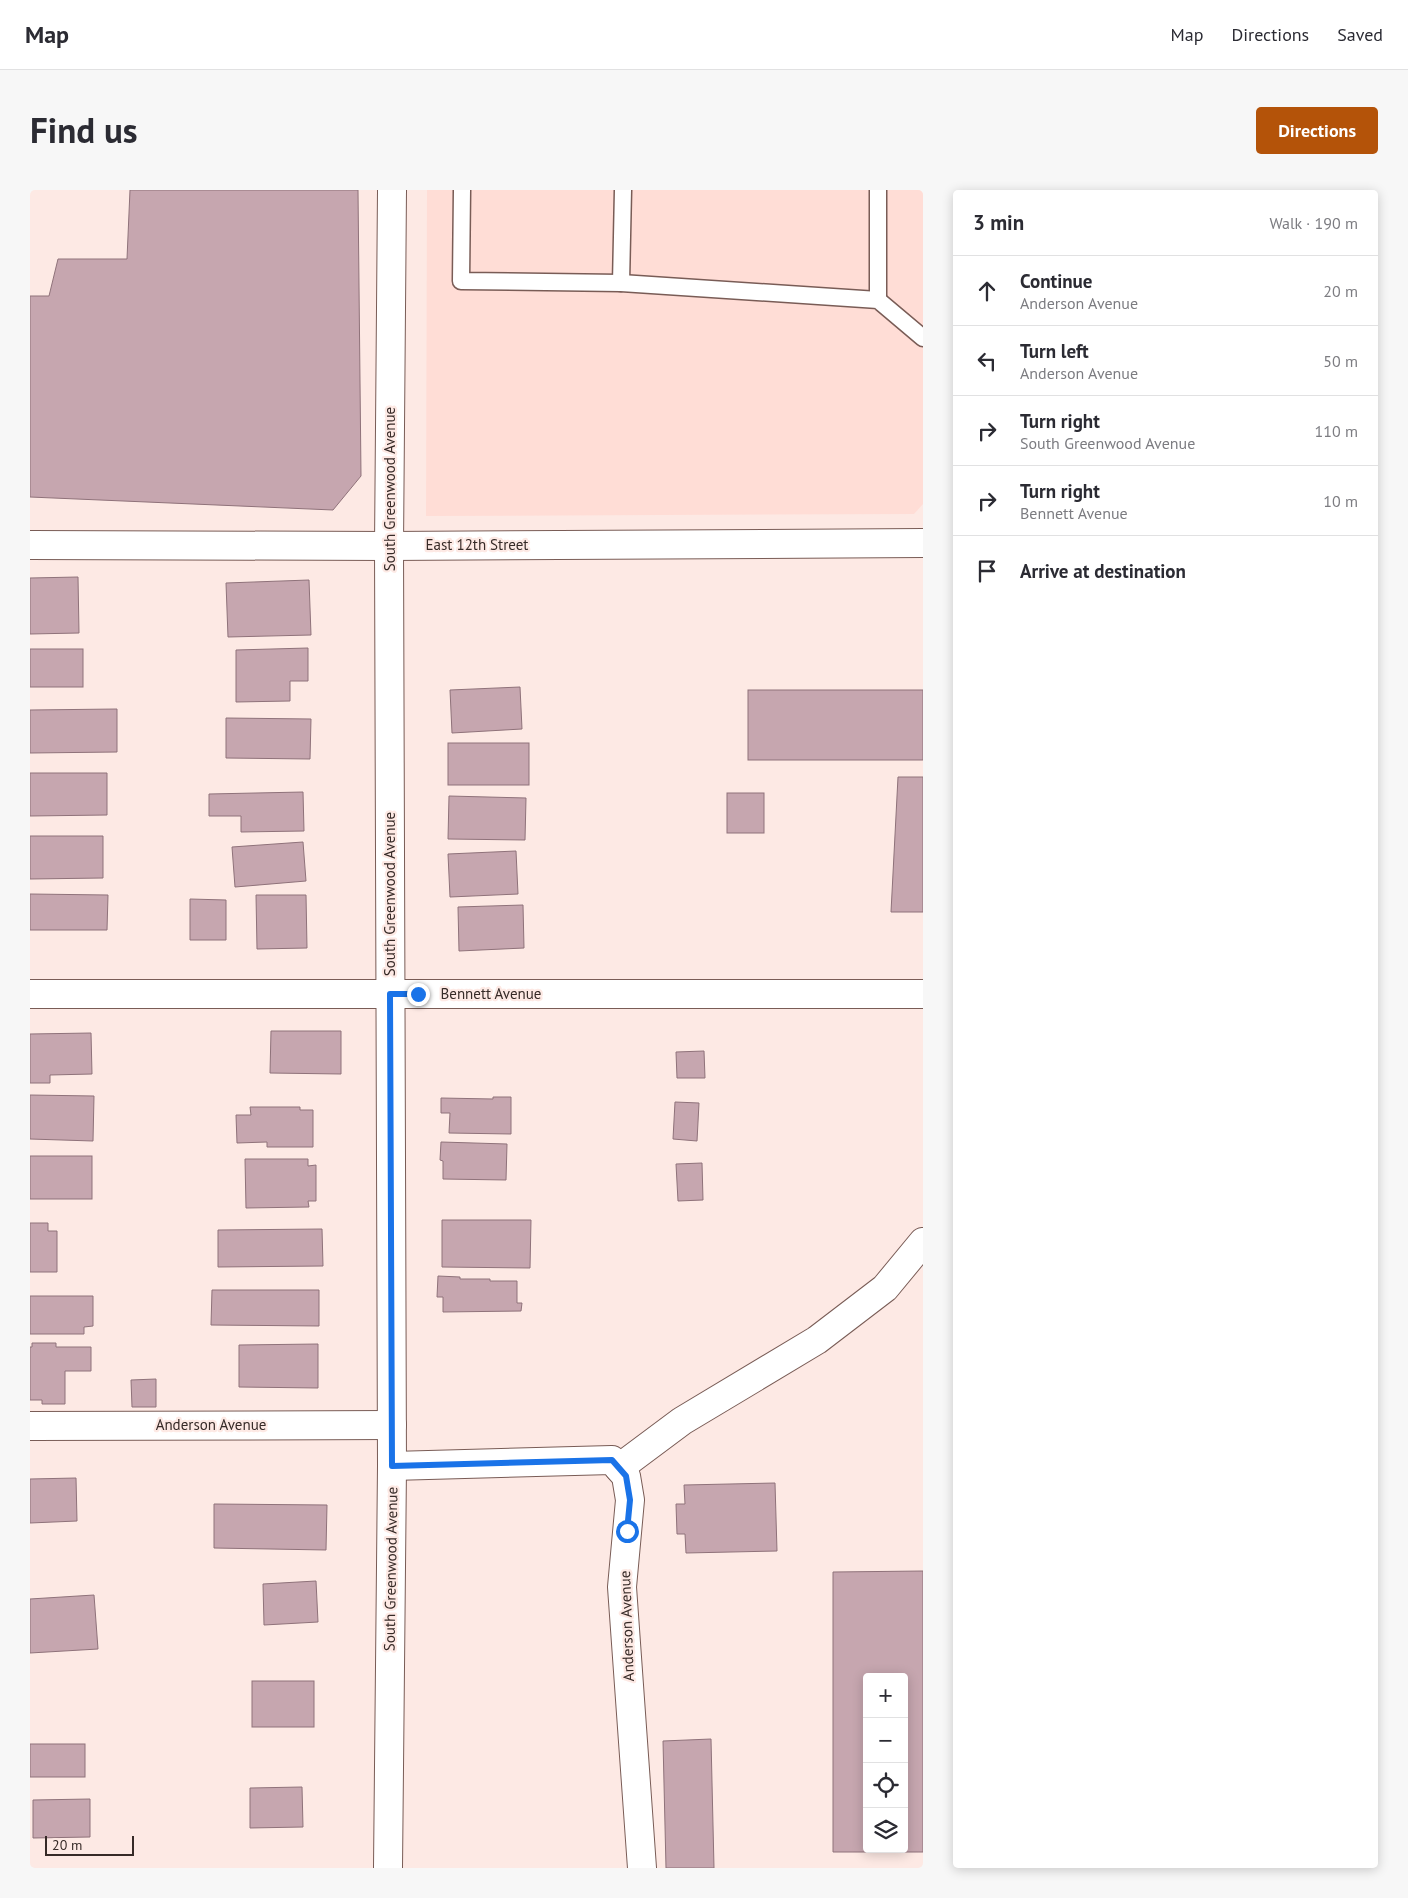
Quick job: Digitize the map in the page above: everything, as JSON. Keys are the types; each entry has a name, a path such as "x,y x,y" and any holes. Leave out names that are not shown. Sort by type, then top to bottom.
{"street":[{"name":"South Greenwood Avenue","path":"388,1868 392,1466 389,546 392,190"},
{"name":"East 12th Street","path":"30,545 389,546 923,543"},
{"name":"Bennett Avenue","path":"30,994 923,994"},
{"path":"392,1466 612,1460 618,1468 682,1421 817,1340 885,1288 923,1242"},
{"name":"Anderson Avenue","path":"30,1426 392,1425"},
{"name":"Anderson Avenue","path":"618,1468 626,1476 630,1500 622,1587 642,1868"}],"lane":[{"path":"462,190 461,281 621,283 878,300 923,338"},
{"path":"621,283 623,190"},
{"path":"878,190 878,300"}],"shaded area":[{"path":"427,190 923,190 923,504 914,514 426,516"}],"building":[{"path":"130,190 358,190 361,476 333,510 30,497 30,296 49,296 58,259 127,259"},
{"path":"78,577 79,633 30,634 30,578"},
{"path":"309,580 311,635 228,637 226,583"},
{"path":"308,648 308,681 290,681 290,701 236,702 236,650"},
{"path":"30,649 83,649 83,687 30,687"},
{"path":"520,687 522,729 452,733 450,690"},
{"path":"748,690 923,690 923,760 748,760"},
{"path":"117,709 117,752 30,753 30,710"},
{"path":"226,718 311,719 310,759 226,758"},
{"path":"448,743 529,743 529,785 448,785"},
{"path":"30,773 107,773 107,815 30,816"},
{"path":"898,777 923,777 923,912 891,912"},
{"path":"303,792 304,831 241,832 241,816 209,816 209,794"},
{"path":"727,793 764,793 764,833 727,833"},
{"path":"449,796 526,798 525,840 448,839"},
{"path":"30,836 103,836 103,878 30,879"},
{"path":"303,842 306,881 235,887 232,847"},
{"path":"516,851 518,894 450,897 448,854"},
{"path":"30,894 108,895 107,930 30,930"},
{"path":"256,895 306,895 307,948 257,949"},
{"path":"190,899 226,900 226,940 190,940"},
{"path":"523,905 524,948 459,951 458,907"},
{"path":"271,1031 341,1031 341,1074 270,1073"},
{"path":"91,1033 92,1074 50,1075 50,1083 30,1083 30,1034"},
{"path":"704,1051 705,1078 677,1078 676,1052"},
{"path":"30,1095 94,1096 93,1141 30,1139"},
{"path":"493,1097 511,1097 511,1134 449,1133 450,1113 441,1113 441,1098 493,1099"},
{"path":"675,1102 699,1103 697,1141 673,1139"},
{"path":"250,1107 300,1107 300,1110 313,1110 313,1147 267,1147 267,1142 237,1143 236,1115 251,1115"},
{"path":"441,1142 507,1144 506,1180 443,1179 443,1161 440,1160"},
{"path":"30,1156 92,1156 92,1199 30,1199"},
{"path":"245,1159 308,1159 308,1166 316,1165 316,1201 308,1201 309,1207 246,1208"},
{"path":"702,1163 703,1200 678,1201 676,1164"},
{"path":"442,1220 531,1220 530,1268 442,1267"},
{"path":"30,1223 48,1223 48,1231 57,1231 57,1272 30,1272"},
{"path":"322,1229 323,1266 218,1267 218,1230"},
{"path":"438,1276 460,1277 460,1279 490,1279 490,1281 517,1281 517,1303 522,1303 521,1311 443,1312 443,1297 437,1297"},
{"path":"212,1290 319,1290 319,1326 211,1325"},
{"path":"30,1296 93,1296 93,1326 84,1327 84,1334 30,1334"},
{"path":"32,1343 56,1343 56,1347 91,1347 91,1371 65,1371 65,1404 42,1404 42,1400 30,1400 30,1347 32,1347"},
{"path":"318,1344 318,1388 239,1387 239,1345"},
{"path":"156,1379 156,1407 132,1407 131,1380"},
{"path":"76,1478 77,1521 30,1523 30,1479"},
{"path":"775,1483 777,1551 686,1553 685,1534 677,1534 676,1504 685,1504 684,1485"},
{"path":"214,1504 327,1505 326,1550 214,1548"},
{"path":"923,1571 923,1852 908,1852 908,1673 863,1673 863,1852 833,1852 833,1572"},
{"path":"316,1581 318,1622 264,1625 263,1584"},
{"path":"94,1595 98,1649 30,1653 30,1599"},
{"path":"252,1681 314,1681 314,1727 252,1727"},
{"path":"711,1739 714,1868 666,1868 663,1741"},
{"path":"30,1744 85,1744 85,1777 30,1777"},
{"path":"302,1787 303,1827 250,1828 250,1788"},
{"path":"90,1799 90,1837 33,1838 33,1800"}],"route":[{"path":"418,994 390,994 392,1466 612,1460 626,1476 630,1500 627,1531"}]}
